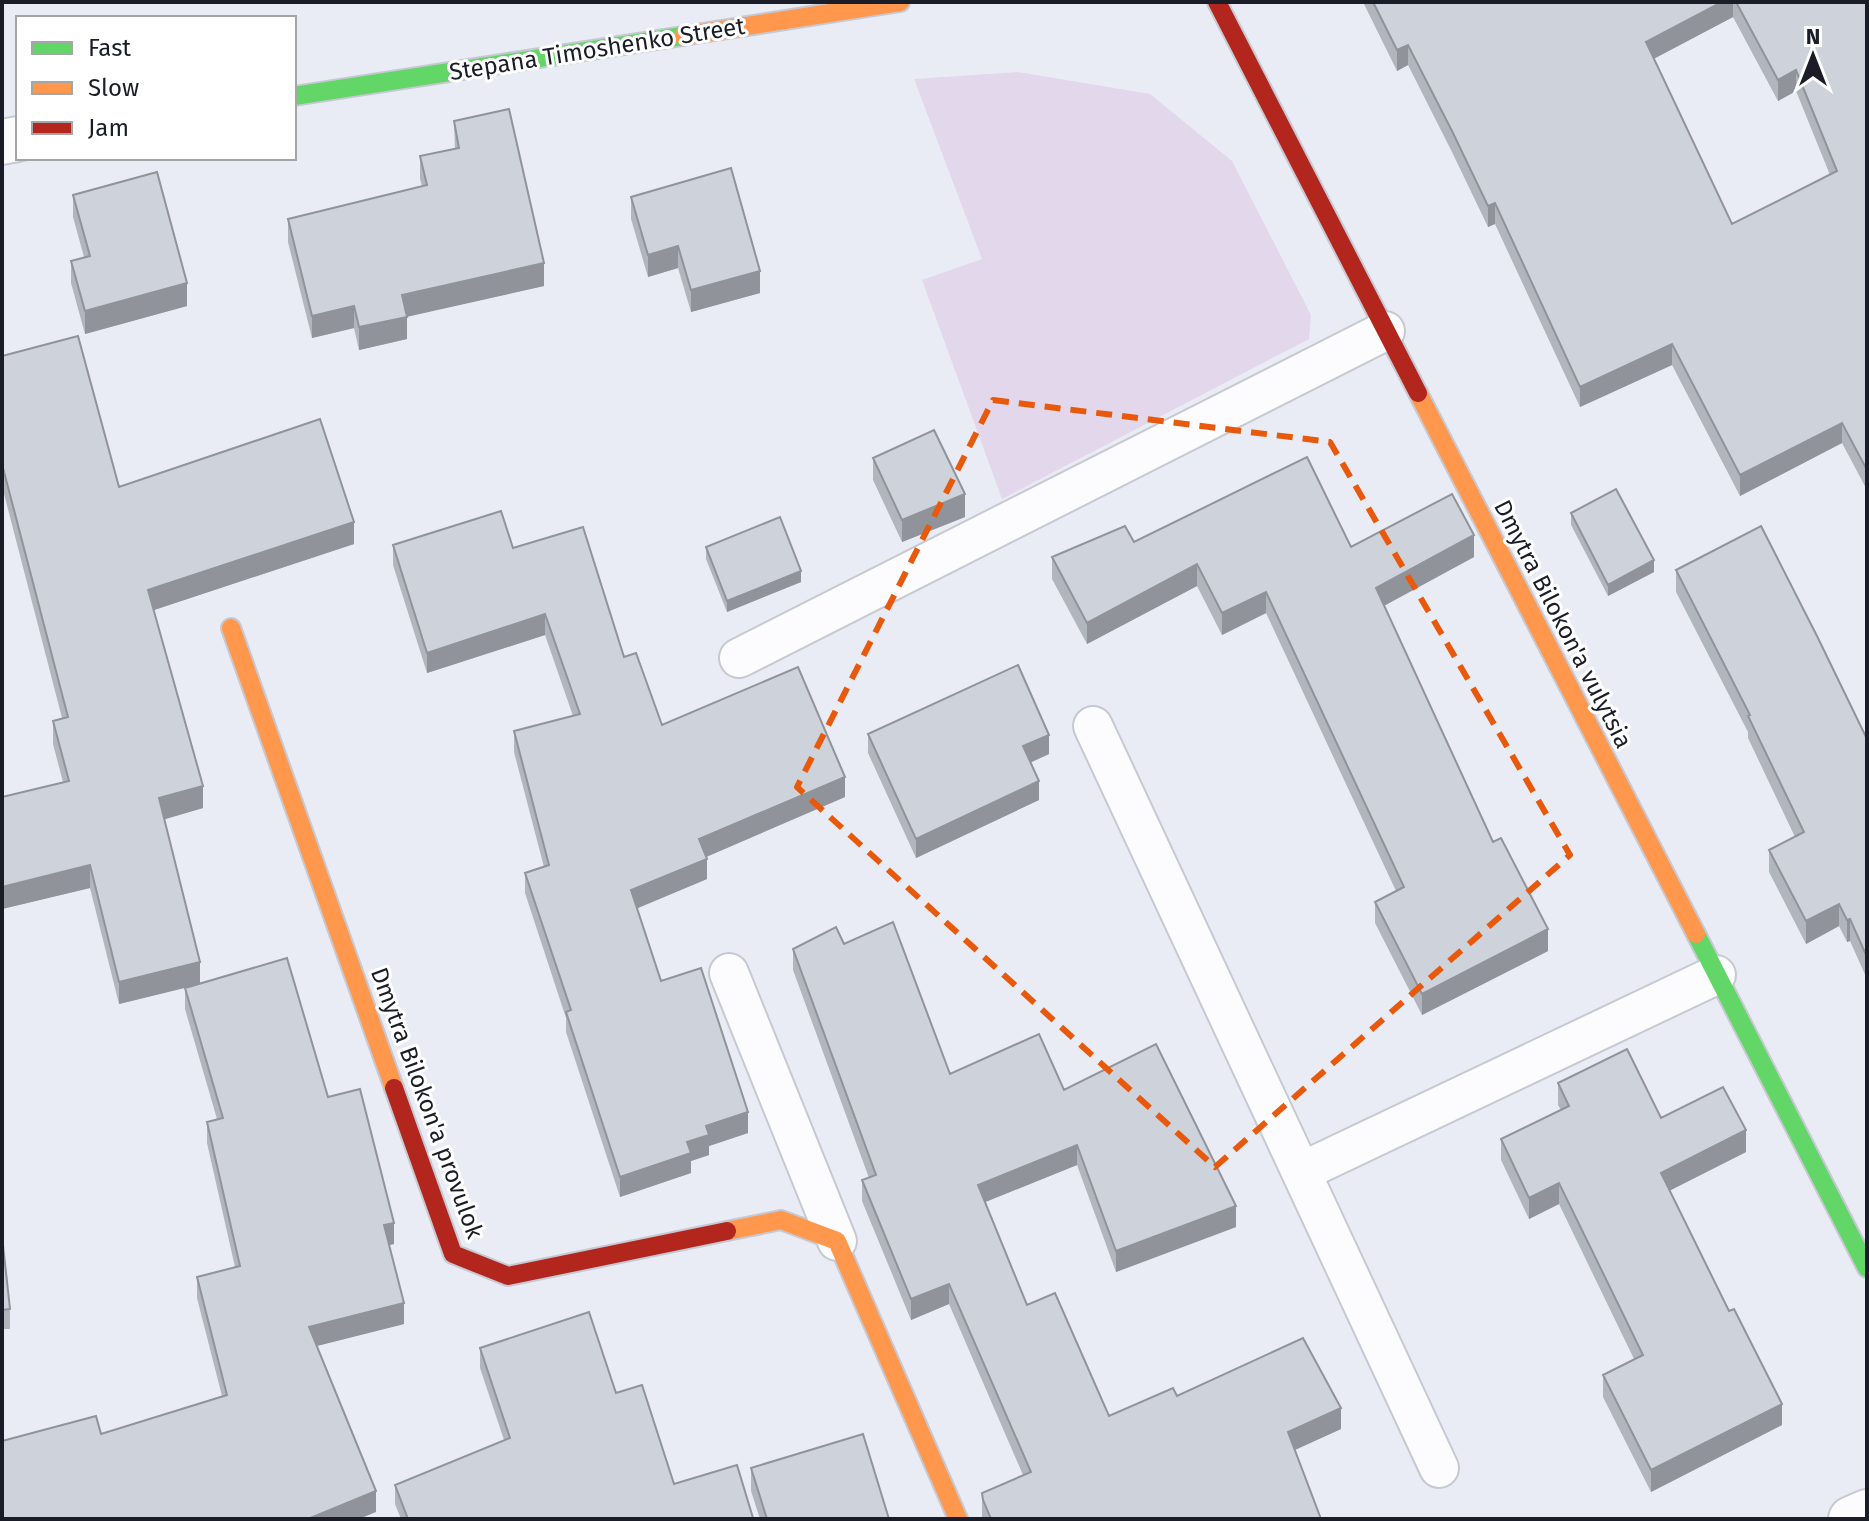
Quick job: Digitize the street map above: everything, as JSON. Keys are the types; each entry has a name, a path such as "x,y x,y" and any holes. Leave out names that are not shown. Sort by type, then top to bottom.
{"street":[{"name":"Stepana Timoshenko Street","path":"296,96 900,2"},
{"name":"Dmytra Bilokon'a vulytsia","path":"1217,2 1867,1268"},
{"name":"Dmytra Bilokon'a provulok","path":"231,628 453,1254 508,1276 781,1220 837,1241"},
{"path":"837,1241 958,1519"},
{"path":"1851,1519 1867,1512"}],"lane":[{"path":"739,658 1385,331"},
{"path":"1093,726 1439,1468"},
{"path":"729,973 837,1241"},
{"path":"1301,1172 1716,975"}],"highlighted area":[{"path":"993,400 1330,442 1570,855 1215,1167 797,787"}],"shaded area":[{"path":"1018,72 1150,94 1232,161 1311,315 1309,339 1002,499 922,280 982,259 914,79"}],"building":[{"path":"1373,2 1722,2 1646,42 1732,224 1837,171 1796,70 1778,80 1736,2 1867,2 1867,470 1842,423 1740,475 1672,344 1580,387 1495,203 1488,206 1408,45 1397,50"},
{"path":"509,109 544,263 402,295 407,317 359,327 354,306 312,316 288,219 427,185 420,156 459,148 454,121"},
{"path":"731,168 760,271 691,290 678,246 648,255 631,197"},
{"path":"157,172 187,283 85,311 71,261 90,256 73,195"},
{"path":"78,336 119,487 320,419 354,522 148,590 203,786 159,798 200,962 119,982 90,865 2,887 2,797 69,781 53,721 68,717 2,464 2,356"},
{"path":"934,430 965,494 902,520 873,458"},
{"path":"1307,457 1351,547 1452,494 1474,535 1376,588 1493,842 1501,838 1548,929 1422,994 1375,902 1404,887 1266,592 1222,613 1197,564 1087,623 1052,557 1125,526 1134,542"},
{"path":"1616,489 1654,560 1608,585 1571,513"},
{"path":"501,511 513,548 583,527 624,657 636,653 662,725 798,667 845,777 699,839 707,859 631,890 661,981 701,968 748,1112 706,1126 709,1135 687,1142 691,1153 620,1177 566,1012 571,1010 525,873 549,865 514,731 580,714 545,614 427,653 393,545"},
{"path":"780,517 801,571 727,601 706,547"},
{"path":"1761,526 1867,739 1867,957 1850,919 1847,920 1839,904 1806,921 1769,850 1804,832 1750,715 1676,570"},
{"path":"1018,665 1049,735 1023,746 1039,781 916,839 868,734"},
{"path":"893,922 950,1074 1039,1034 1064,1090 1156,1044 1236,1206 1116,1251 1077,1145 978,1185 1027,1305 1055,1293 1109,1416 1173,1388 1177,1396 1303,1338 1341,1408 1288,1432 1321,1519 991,1519 982,1493 1031,1472 949,1284 911,1299 862,1180 876,1175 793,949 836,927 844,944"},
{"path":"287,958 328,1097 360,1089 394,1223 384,1225 404,1303 309,1327 376,1491 308,1519 2,1519 2,1441 96,1416 101,1434 227,1395 197,1277 240,1266 207,1122 223,1118 185,988"},
{"path":"1627,1049 1661,1118 1723,1087 1746,1130 1661,1173 1729,1311 1734,1309 1782,1404 1651,1470 1603,1375 1643,1355 1559,1183 1529,1198 1501,1139 1569,1106 1558,1083"},
{"path":"2,1236 10,1309 2,1310"},
{"path":"589,1312 616,1393 642,1385 674,1484 737,1465 753,1518 408,1519 395,1485 510,1438 480,1348"},
{"path":"863,1434 889,1519 767,1519 751,1468"}],"traffic: fast":[{"path":"296,96 683,36"},
{"path":"1696,934 1867,1268"}],"traffic: slow":[{"path":"683,36 900,2"},
{"path":"1418,393 1696,934"},
{"path":"231,628 394,1088"},
{"path":"727,1231 781,1220 837,1241 958,1519"}],"traffic: jam":[{"path":"1217,2 1418,393"},
{"path":"394,1088 453,1254 508,1276 727,1231"}]}
